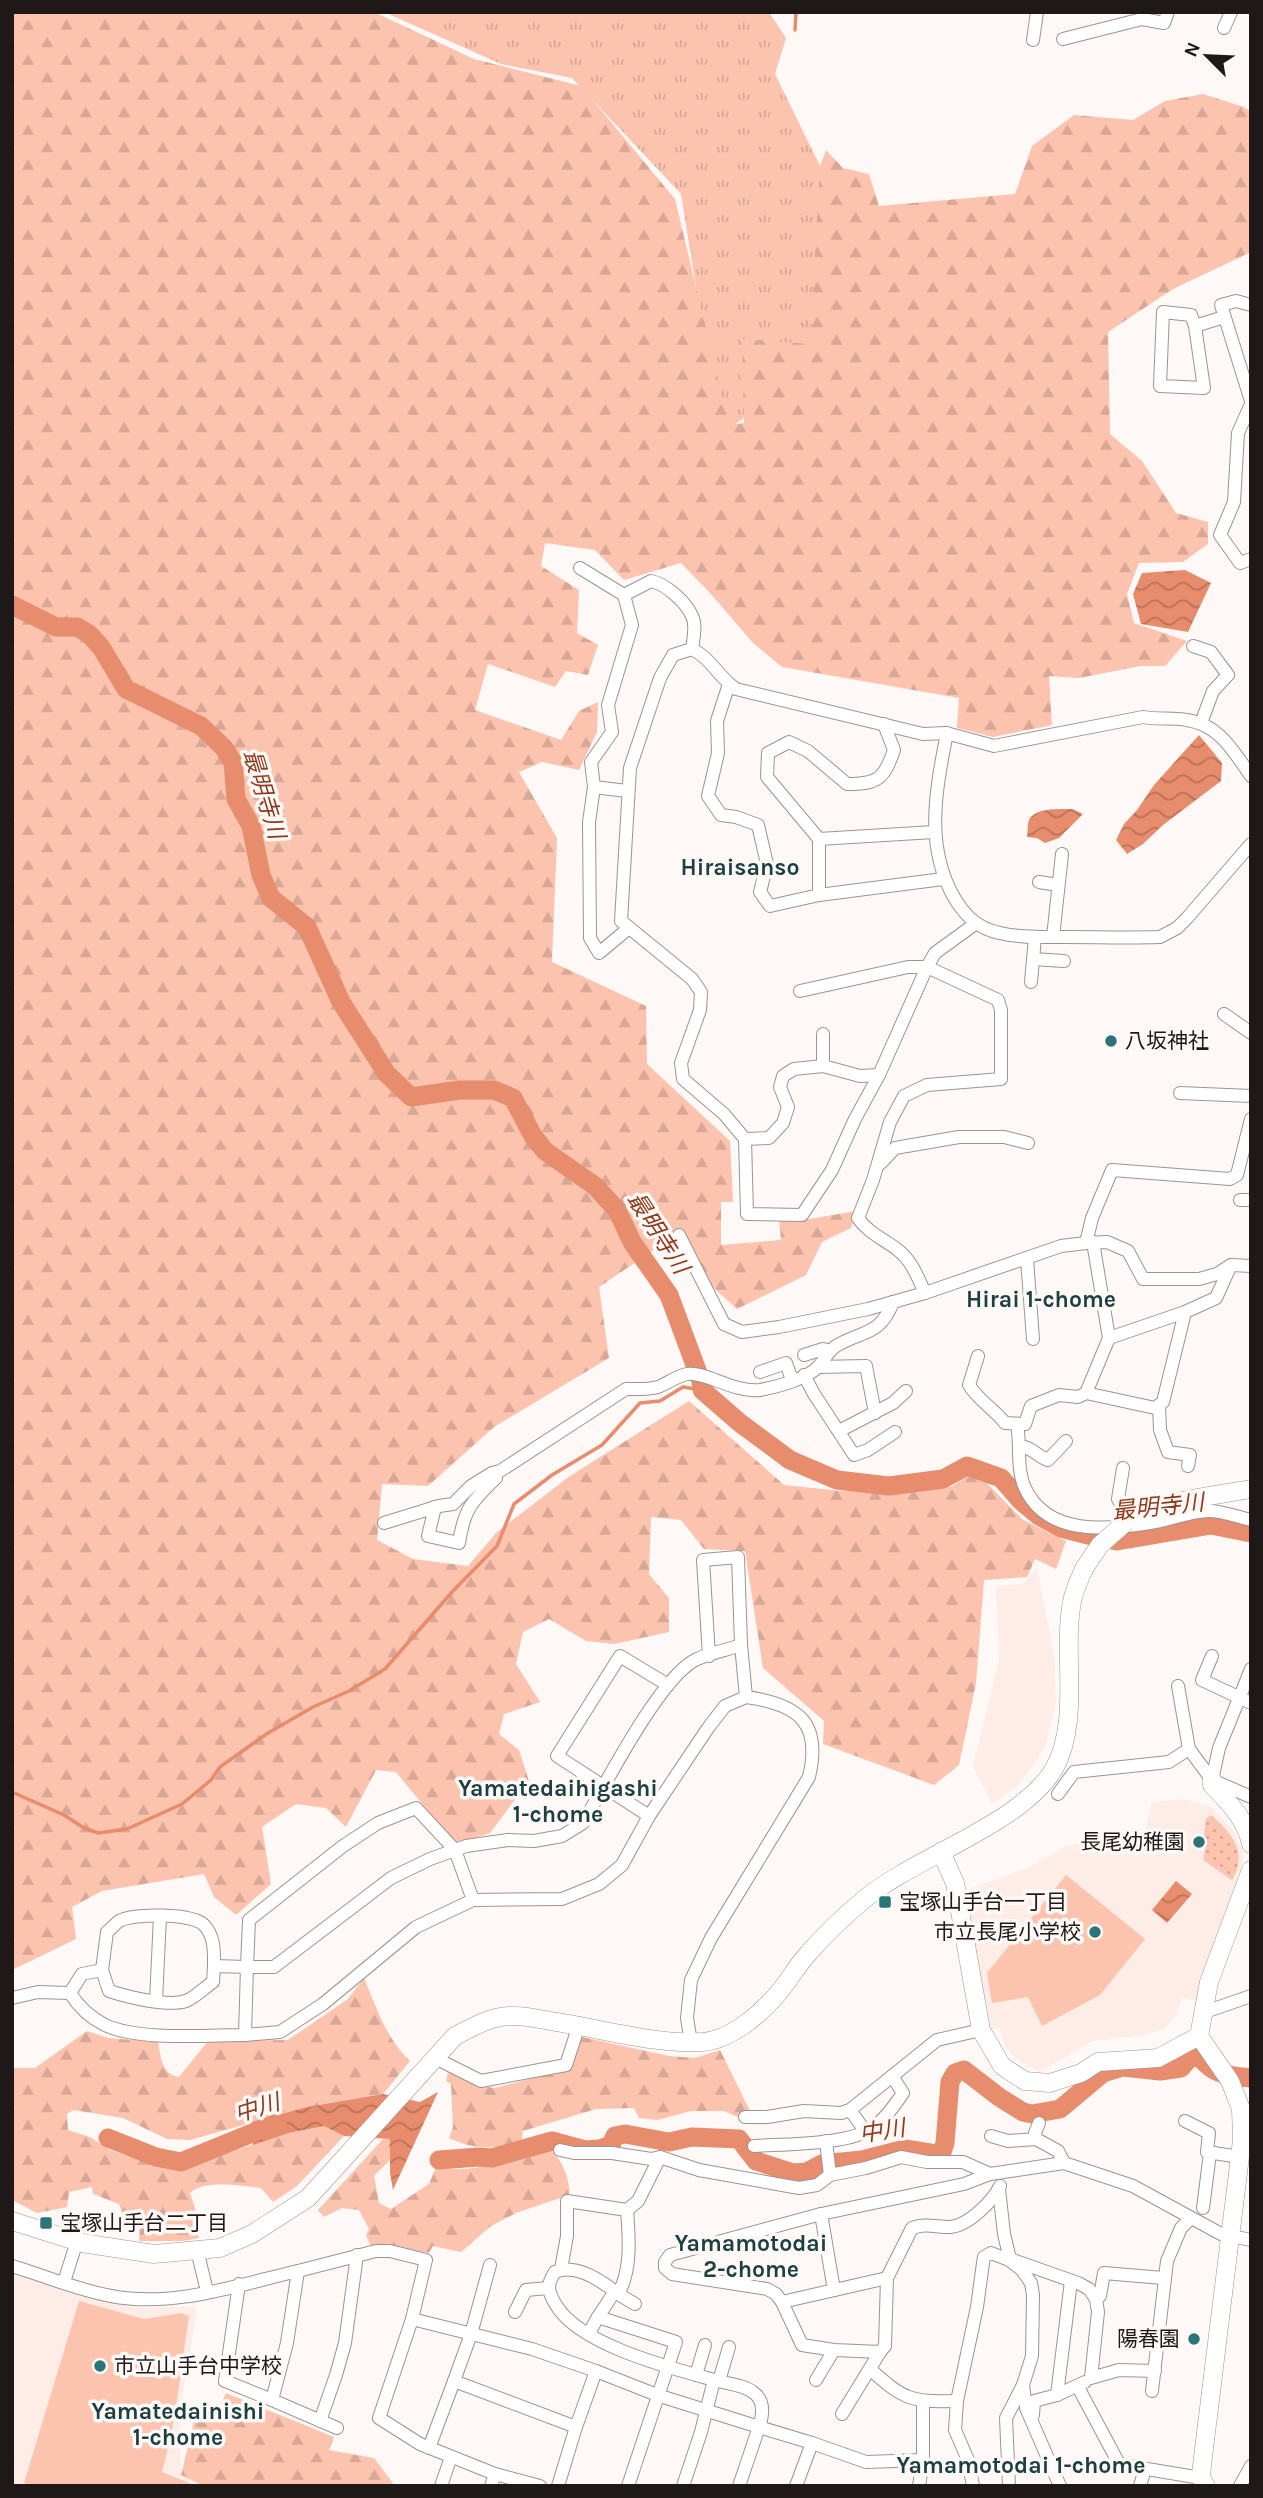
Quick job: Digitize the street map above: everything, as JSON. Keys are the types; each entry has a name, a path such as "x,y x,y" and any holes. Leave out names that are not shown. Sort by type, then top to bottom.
{"street":[{"path":"1033,40 1037,12"},
{"path":"1063,39 1142,19 1164,23 1168,12"},
{"path":"1224,28 1231,12"},
{"path":"1251,305 1236,301 1221,305 1250,396 1238,433 1234,502 1220,535 1240,563 1251,559"},
{"path":"1163,312 1191,315 1195,326 1205,388 1160,386 1163,312"},
{"path":"1195,326 1224,317"},
{"path":"580,568 624,595 632,625 608,705 612,732 591,762 594,787 589,822 590,938 599,953 629,928"},
{"path":"624,595 651,582 665,586 692,615 692,649"},
{"path":"1194,646 1211,652 1228,675 1213,691 1201,723"},
{"path":"692,649 709,661 736,689 923,734 947,733 994,746 1143,717 1201,723 1223,737 1251,776"},
{"path":"692,649 673,655 660,678 630,768 621,921 692,979 701,992 700,1010 681,1063 683,1079 724,1114 745,1139 747,1214 803,1215 832,1170 855,1119 880,1075 934,953 975,924"},
{"path":"729,684 717,721 718,752 708,796 721,815 758,825 767,864 760,892 770,906 819,895 943,879"},
{"path":"819,895 819,839 767,777 768,753 789,742 808,751 847,784 870,784 887,772 894,750 884,724"},
{"path":"947,733 934,832 943,879 964,915 975,924 999,933 1035,937 1160,937 1182,923 1251,844"},
{"path":"594,787 627,792"},
{"path":"819,839 934,832"},
{"path":"1053,937 1062,854"},
{"path":"1039,882 1058,885"},
{"path":"1031,982 1035,937"},
{"path":"1033,959 1064,961"},
{"path":"800,991 908,967 927,967 998,1000 1001,1010 1001,1079 927,1085 904,1096 890,1122 877,1169 858,1218 875,1236 899,1251 911,1265 925,1293"},
{"path":"1224,1014 1251,1033"},
{"path":"823,1034 823,1066"},
{"path":"745,1139 769,1138 783,1123 788,1107 780,1087 783,1076 794,1069 823,1066 860,1076 880,1075"},
{"path":"1180,1093 1251,1096"},
{"path":"1086,1393 1109,1338 1090,1243 1092,1218 1112,1170 1230,1179 1237,1175 1251,1119"},
{"path":"877,1169 895,1147 959,1137 1004,1137 1028,1143"},
{"path":"679,1235 724,1324 742,1332 779,1327 893,1302 1062,1246 1107,1242 1128,1251 1143,1279 1199,1279 1217,1274 1231,1265 1251,1266"},
{"path":"1027,1259 1033,1339"},
{"path":"1109,1338 1185,1312 1216,1298 1231,1265"},
{"path":"435,1507 428,1536 458,1543 463,1516 483,1488 495,1479 500,1471 618,1392 626,1389 647,1389 685,1374 695,1374 727,1386 760,1390 798,1378 818,1367 838,1344 875,1330 893,1302"},
{"path":"978,1356 970,1385 974,1393 993,1408 1005,1423 1025,1424 1031,1406 1059,1395 1078,1397 1086,1393 1156,1408 1163,1402 1185,1312"},
{"path":"804,1356 823,1349 830,1350"},
{"path":"760,1372 786,1363 814,1394 853,1455 868,1450 895,1432"},
{"path":"818,1367 866,1366 875,1413"},
{"path":"839,1431 893,1403 906,1391"},
{"path":"1159,1405 1160,1430 1168,1452 1190,1455 1188,1466"},
{"path":"1017,1424 1024,1488 1045,1513 1076,1527 1090,1529 1150,1524 1207,1511 1251,1520"},
{"path":"1020,1446 1031,1448 1042,1458 1055,1462 1066,1441"},
{"path":"1123,1468 1118,1499 1128,1521"},
{"path":"384,1523 453,1504 471,1486 492,1472 500,1471"},
{"path":"12,2221 77,2241 154,2254 220,2248 252,2234 308,2197 455,2036 485,2020 510,2016 691,2042 707,2042 745,2024 774,1998 833,1926 869,1895 1018,1807 1040,1787 1054,1769 1063,1744 1066,1724 1072,1602 1085,1567 1100,1545 1128,1521 1160,1507 1251,1489"},
{"path":"709,1656 704,1560 737,1557 746,1697"},
{"path":"214,1966 274,1967 391,1878 430,1859 455,1850 508,1840 534,1841 562,1836 583,1823 668,1685 694,1660 741,1645"},
{"path":"649,1816 557,1755 620,1656 668,1685"},
{"path":"1212,1656 1202,1680 1245,1700"},
{"path":"1251,1669 1245,1700 1219,1748 1212,1780 1212,1785 1233,1807 1248,1831 1251,1844"},
{"path":"1178,1686 1189,1749 1212,1780 1251,1797"},
{"path":"70,1993 79,2006 106,2026 140,2034 245,2035 280,2032 323,2004 416,1927 472,1900 562,1899 599,1884 622,1865 649,1816 725,1706 746,1697 771,1700 788,1707 804,1721 811,1735 814,1754 809,1777 711,1938 691,1980 687,2018 691,2042"},
{"path":"1058,1794 1074,1772 1169,1762 1189,1749"},
{"path":"245,2035 249,1920 343,1846 378,1823 415,1808 455,1850 472,1900"},
{"path":"941,1852 955,1883 981,2030 1002,2066 1025,2081 1049,2083 1081,2073 1098,2062 1158,2058 1199,2036"},
{"path":"1078,2387 1118,2462 1204,2482 1231,2236 1244,2146 1241,2109 1230,2081 1199,2036 1209,1982 1251,1870"},
{"path":"146,1915 194,1917 204,1925 213,1940 214,1966 213,1982 186,2001 126,1997 109,1991 102,1970 107,1932 120,1920 146,1915"},
{"path":"156,2001 160,1916"},
{"path":"70,1993 82,1974 102,1970"},
{"path":"12,1998 38,1992 70,1993"},
{"path":"1202,2013 1251,1996"},
{"path":"435,2058 481,2081 566,2065 579,2025"},
{"path":"745,2117 767,2118 804,2111 841,2113 850,2110 937,2040 981,2030"},
{"path":"754,2146 826,2141 866,2132 888,2113 904,2093 892,2076"},
{"path":"850,2110 866,2132"},
{"path":"888,2113 900,2121"},
{"path":"1185,2121 1209,2133 1207,2152 1210,2153 1203,2208"},
{"path":"1036,2139 1039,2123"},
{"path":"991,2136 1008,2141 1036,2139 1058,2151 1064,2163"},
{"path":"826,2141 830,2175"},
{"path":"1210,2153 1244,2146"},
{"path":"560,2150 575,2154 612,2153 651,2159 660,2157 699,2170 789,2188 817,2185 830,2175 901,2157 927,2162 953,2160 990,2174"},
{"path":"589,2333 624,2283 627,2268 628,2210 638,2201 660,2157"},
{"path":"880,2353 802,2345 776,2294 767,2289 672,2274 667,2270 665,2262 670,2255 821,2214 964,2184 990,2174 1064,2163 1133,2186 1220,2234 1251,2240"},
{"path":"842,2414 885,2346 887,2277 912,2228 924,2224 956,2226 978,2212 999,2189 1005,2172"},
{"path":"999,2189 1010,2260 1026,2274 1032,2289 1032,2356 1023,2385 1006,2418 1009,2486"},
{"path":"561,2269 567,2236 567,2201 628,2210"},
{"path":"821,2214 834,2290"},
{"path":"1152,2391 1163,2278 1181,2228 1191,2218"},
{"path":"64,2282 77,2241"},
{"path":"197,2250 206,2291"},
{"path":"12,2266 113,2296 162,2300 189,2297 376,2251 390,2251 426,2260 412,2319 379,2418 429,2448 493,2480 540,2486"},
{"path":"973,2486 968,2460 955,2430 957,2401 977,2306 984,2257 991,2253 1084,2285 1096,2298 1098,2312 1091,2378"},
{"path":"320,2421 337,2375 345,2343 357,2255"},
{"path":"429,2448 471,2334 490,2265"},
{"path":"635,2304 572,2269 555,2272 548,2288 566,2318 624,2352 751,2390 759,2398 762,2417 739,2486"},
{"path":"272,2400 287,2343 298,2271"},
{"path":"1096,2298 1100,2296 1104,2273 1163,2278"},
{"path":"782,2302 887,2277"},
{"path":"1058,2395 1072,2281"},
{"path":"239,2284 225,2381 337,2428"},
{"path":"514,2312 526,2290 548,2288"},
{"path":"598,2317 676,2342 628,2486"},
{"path":"412,2319 533,2349 657,2395 866,2462 923,2460"},
{"path":"696,2375 705,2346"},
{"path":"683,2486 706,2409 729,2347"},
{"path":"816,2380 834,2350"},
{"path":"870,2369 895,2391 923,2402 957,2401"},
{"path":"1033,2423 1034,2401 1058,2395 1091,2378 1119,2370 1155,2371"},
{"path":"558,2486 596,2371"},
{"path":"454,2381 576,2427"},
{"path":"1023,2385 1026,2408 1060,2486"},
{"path":"919,2486 923,2460 923,2402"},
{"path":"796,2486 812,2443"},
{"path":"441,2486 451,2457"},
{"path":"1240,2486 1251,2466"},
{"path":"1140,2486 1145,2469"}],"shaded area":[{"path":"1037,1568 1055,1661 1056,1702 1047,1741 1036,1762 1017,1787 992,1803 973,1766 999,1660 996,1586 1023,1584"},
{"name":"市立長尾小学校","path":"1183,1799 1212,1807 1236,1834 1243,1851 1243,1868 1207,1963 1196,2001 1182,1997 1177,2015 1164,2029 1143,2035 1093,2041 1039,2072 1019,2061 1007,2049 999,2028 991,2029 964,1891 1030,1867 1066,1846 1145,1832 1152,1802"},
{"name":"市立山手台中学校","path":"12,2274 96,2300 138,2308 196,2306 180,2410 181,2475 204,2486 12,2486"}],"green space":[{"path":"12,12 374,12 474,59 581,86 675,199 729,425 744,423 742,339 810,344 820,166 826,150 843,168 869,174 879,206 1015,194 1032,146 1074,115 1133,120 1165,101 1203,94 1244,107 1251,112 1251,252 1173,289 1108,332 1110,434 1142,461 1176,513 1208,522 1208,544 1183,562 1139,563 1127,594 1134,623 1187,641 1165,666 1140,666 1079,678 1049,676 1052,725 993,737 957,728 959,698 782,667 753,643 681,563 624,580 595,550 545,543 541,566 579,590 577,633 598,645 588,675 566,671 555,687 488,664 475,710 561,740 579,711 598,702 597,732 579,770 542,762 519,772 557,838 552,962 646,1006 647,1064 730,1141 733,1202 721,1202 721,1245 781,1240 779,1218 809,1219 856,1211 851,1228 822,1242 806,1275 737,1309 664,1243 599,1287 609,1358 494,1427 428,1486 382,1484 377,1540 413,1559 468,1566 497,1532 570,1476 689,1401 784,1485 841,1491 951,1487 968,1476 978,1474 1022,1519 1066,1541 1056,1569 1035,1559 1027,1577 984,1580 976,1683 959,1765 934,1785 823,1744 824,1721 763,1668 745,1551 704,1549 681,1520 651,1517 649,1574 669,1598 669,1632 614,1644 586,1641 549,1619 523,1632 516,1664 540,1702 504,1714 499,1734 519,1750 529,1781 490,1833 455,1844 396,1772 376,1770 346,1827 326,1808 296,1804 262,1827 271,1884 236,1915 214,1897 204,1874 102,1891 72,1907 76,1939 12,1970"},
{"path":"384,12 769,12 786,38 775,74 820,166 819,360 720,436 681,194 572,78 501,64"},
{"path":"1211,1815 1231,1836 1238,1852 1239,1861 1232,1880 1203,1860 1206,1819"},
{"path":"1066,1875 1145,1939 1100,1995 1042,2026 1028,1997 992,2003 987,1973"},
{"path":"364,1978 389,2033 410,2061 383,2094 307,2107 190,2140 167,2139 123,2118 73,2110 67,2114 68,2130 90,2137 110,2150 145,2162 186,2166 289,2133 324,2126 344,2136 297,2186 273,2202 261,2188 204,2186 190,2193 197,2214 199,2238 183,2241 139,2241 140,2223 124,2219 119,2204 93,2194 92,2187 69,2192 67,2207 37,2213 14,2201 12,2068 35,2068 87,2031 108,2038 158,2042 165,2069 179,2077 208,2041 288,2040 348,1999"},
{"path":"582,2037 669,2056 695,2058 720,2050 750,2111 740,2118 724,2111 691,2111 657,2120 639,2118 634,2108 596,2109 523,2131 521,2143 511,2145 476,2146 449,2138 453,2127 451,2084 446,2081 448,2072 475,2085 495,2088 571,2068"},
{"path":"383,2139 390,2139 390,2160 374,2176 379,2203 391,2209 429,2184 436,2167 478,2167 547,2147 564,2168 569,2195 516,2213 491,2226 461,2252 433,2246 429,2253 389,2245 370,2245 366,2235 369,2229 359,2210 342,2208 324,2217 318,2210"},
{"name":"市立山手台中学校","path":"79,2301 144,2319 181,2313 189,2316 175,2415 162,2472 196,2486 32,2486 24,2483"},
{"path":"226,2393 334,2437 329,2450 374,2458 395,2486 204,2486 181,2475 196,2413 217,2415"}],"water":[{"path":"1185,570 1211,583 1188,632 1141,624 1133,594 1142,573"},
{"path":"1199,735 1222,763 1221,781 1127,854 1116,840 1124,824 1154,785"},
{"path":"1072,809 1083,814 1059,838 1045,843 1037,838 1027,837 1032,816 1049,810"},
{"path":"1176,1881 1192,1894 1167,1923 1152,1910"},
{"path":"438,2092 393,2190 390,2139 344,2136 324,2126 289,2133 253,2145 252,2122 307,2107 383,2094 420,2102"}],"waterway":[{"path":"795,30 796,12"},
{"name":"最明寺川","path":"12,605 56,627 77,627 89,634 101,647 126,689 201,726 224,748 233,762 236,799 251,826 261,875 271,898 307,927 341,1002 387,1074 411,1097 460,1090 494,1090 513,1098 533,1136 545,1151 595,1186 617,1210 632,1242 669,1295 702,1390 740,1423 790,1460 837,1480 889,1486 943,1479 967,1466 1001,1478 1021,1501 1039,1516 1061,1528 1088,1535 1117,1541 1211,1525 1251,1533"},
{"path":"12,1792 98,1833 127,1829 182,1804 211,1780 220,1767 268,1733 385,1669 452,1592 497,1546 514,1504 552,1475 602,1445 640,1403 660,1401 683,1387 702,1390"},
{"name":"中川","path":"439,2160 492,2158 552,2141 585,2150 600,2149 611,2145 615,2136 625,2134 669,2142 692,2137 739,2139 756,2161 793,2173 807,2172 822,2164 862,2160 905,2149 936,2154 942,2152 950,2082 955,2073 964,2070 999,2097 1023,2112 1032,2114 1060,2109 1103,2073 1123,2067 1160,2071 1181,2068 1196,2056 1220,2073 1251,2078"},
{"name":"中川","path":"108,2138 156,2157 181,2162 277,2123"}],"place":[{"name":"八坂神社","path":"1111,1041"},
{"name":"長尾幼稚園","path":"1199,1842"},
{"name":"宝塚山手台一丁目","path":"885,1902"},
{"name":"市立長尾小学校","path":"1095,1932"},
{"name":"宝塚山手台二丁目","path":"46,2223"},
{"name":"陽春園","path":"1194,2339"},
{"name":"市立山手台中学校","path":"100,2366"}],"district":[{"name":"Hiraisanso","path":"740,867"},
{"name":"Hirai 1-chome","path":"1041,1299"},
{"name":"Yamatedaihigashi 1-chome","path":"558,1801"},
{"name":"Yamamotodai 2-chome","path":"751,2256"},
{"name":"Yamatedainishi 1-chome","path":"178,2424"},
{"name":"Yamamotodai 1-chome","path":"1021,2465"}]}
